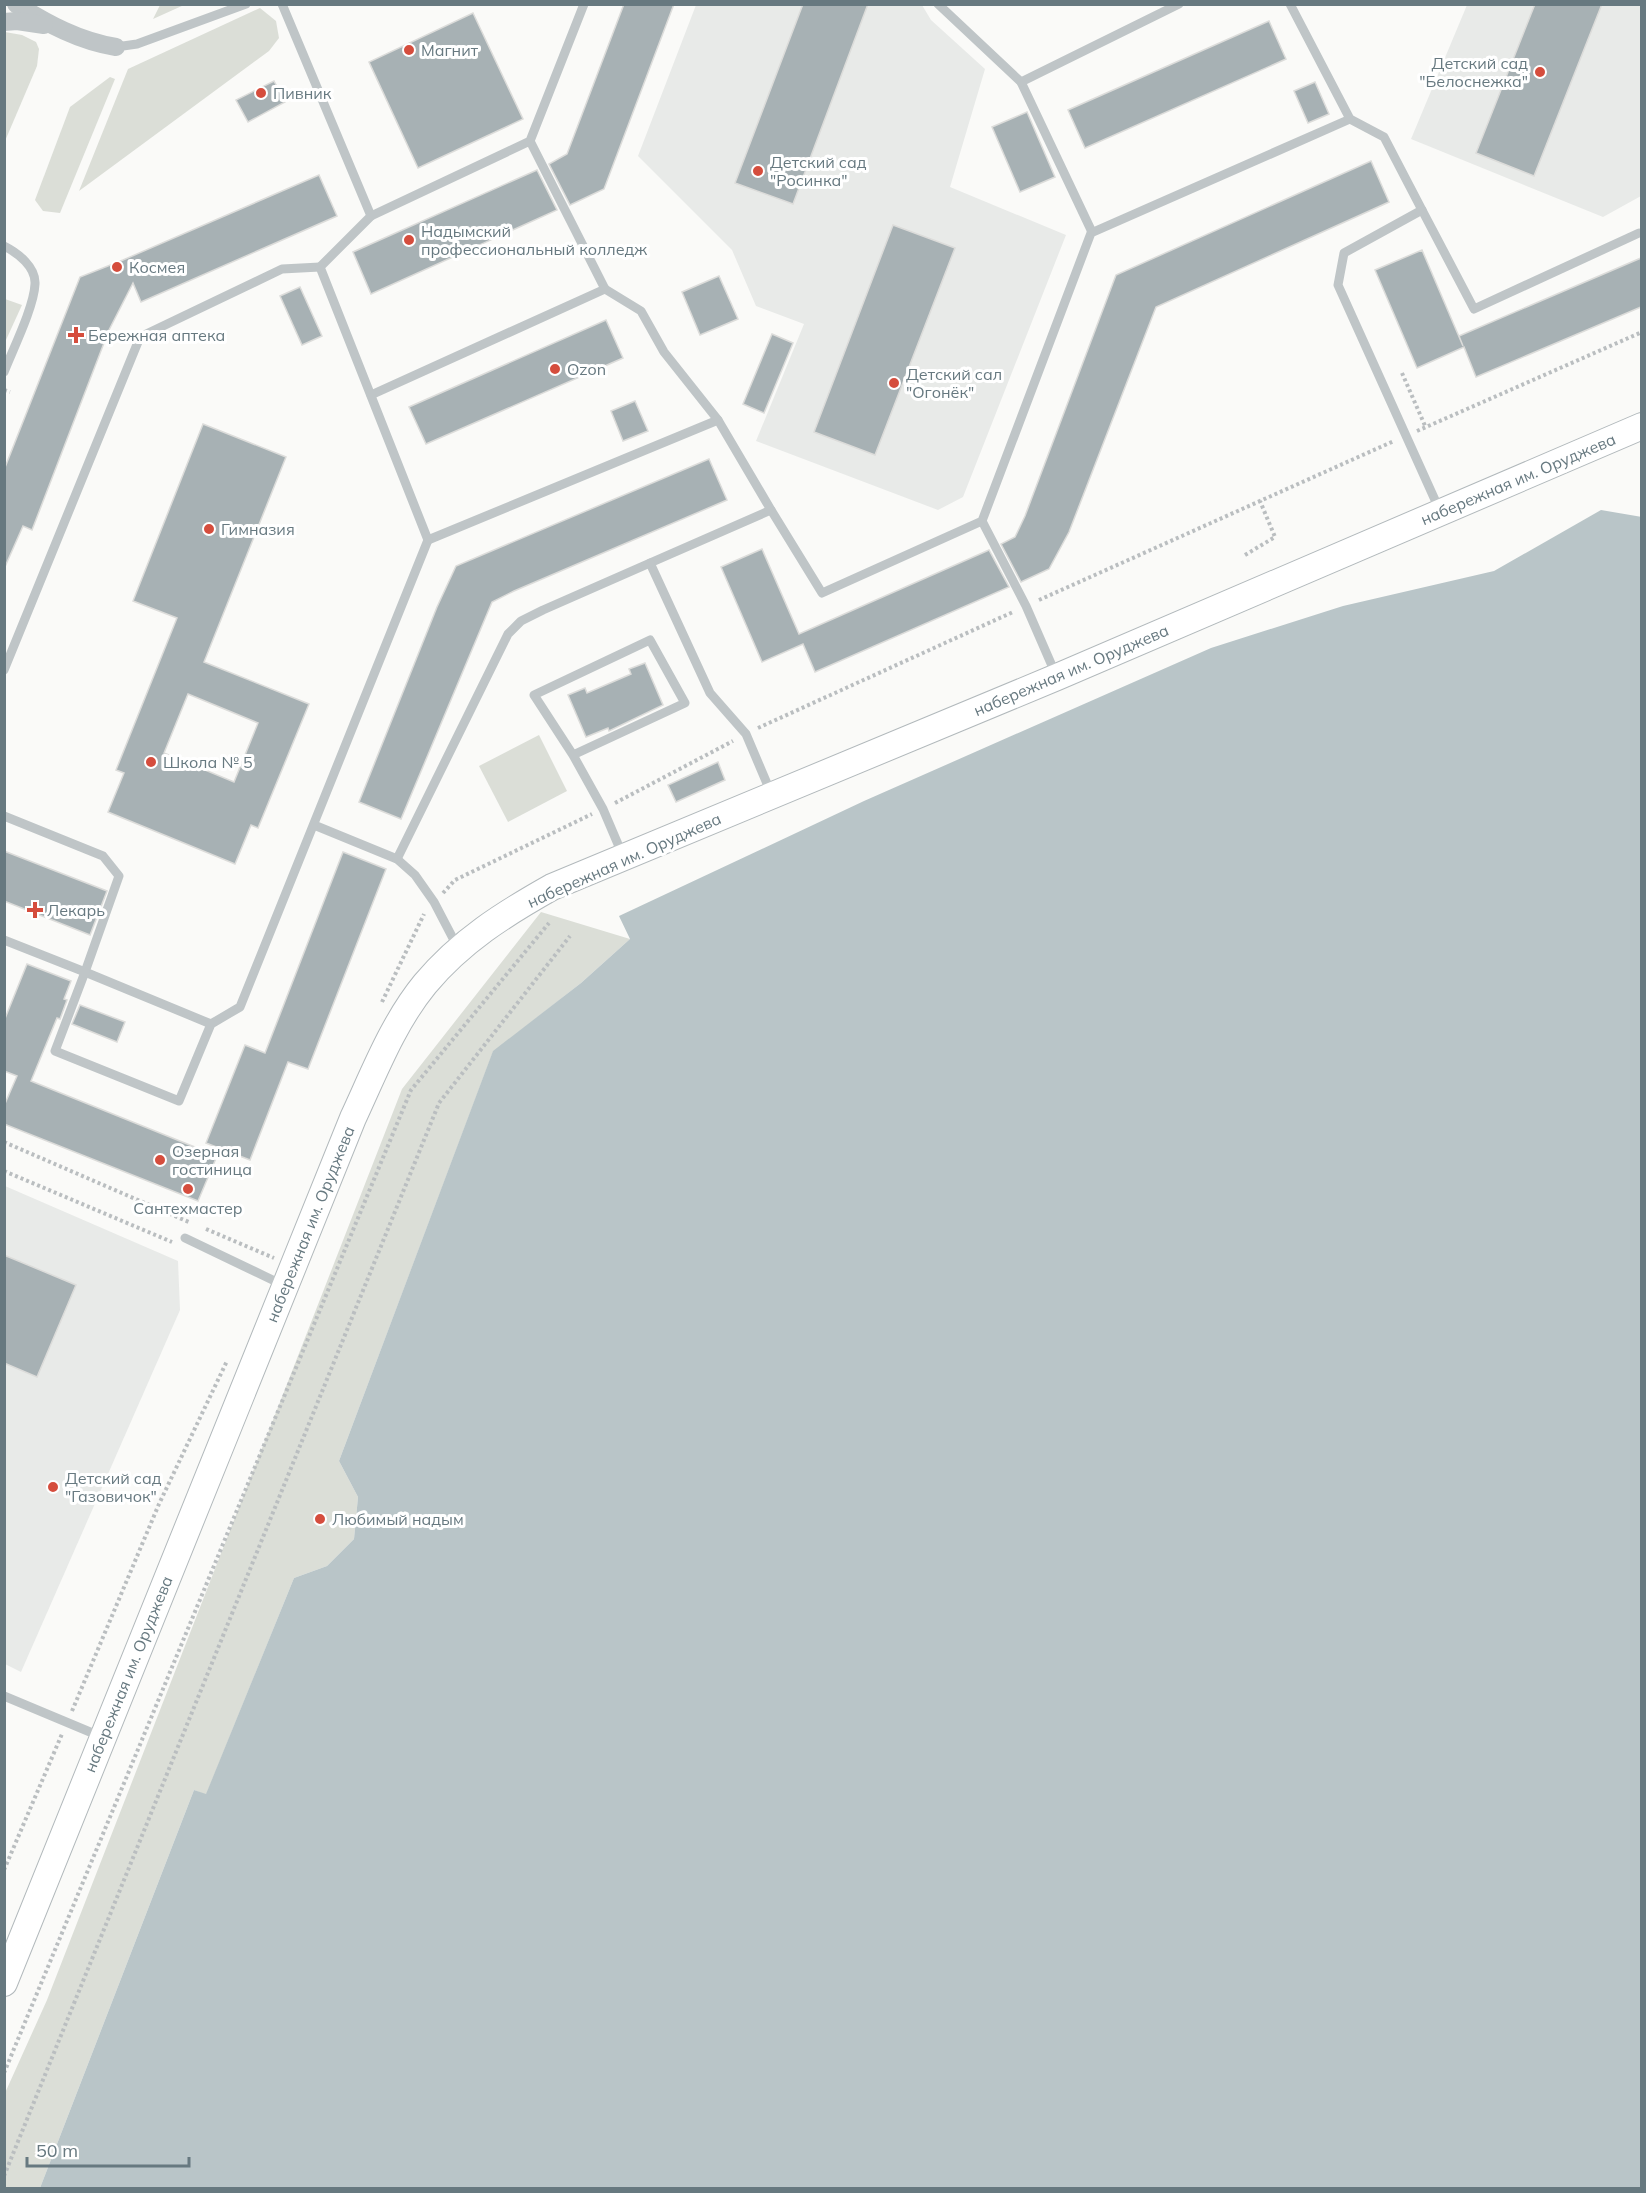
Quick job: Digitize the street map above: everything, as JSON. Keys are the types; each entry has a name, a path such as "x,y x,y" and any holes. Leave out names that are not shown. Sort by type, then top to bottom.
{"street":[{"path":"16,4 52,27 98,45 116,47"},
{"path":"4,22 17,21 52,27"},
{"name":"набережная им. Оруджева","path":"4,1983 103,1737 276,1282 381,1057 403,1016 424,985 458,949 503,915 552,887 1057,677 1641,426"}],"lane":[{"path":"116,47 137,44 246,4"},
{"path":"282,4 371,216"},
{"path":"4,670 140,337 282,269 320,267 371,216 531,141 584,4"},
{"path":"938,4 1021,82 1092,232"},
{"path":"1021,82 1179,4"},
{"path":"1290,4 1350,119 1384,137 1474,309 1640,232"},
{"path":"531,141 605,290 640,311 664,352 718,420 822,593 982,521 1092,232 1350,119"},
{"path":"1422,210 1344,253 1338,285 1441,513"},
{"path":"4,246 28,264 36,282 31,302 4,372"},
{"path":"4,816 103,856 119,876 55,1051 179,1101 211,1024 240,1006 428,540 320,267"},
{"path":"371,395 605,290"},
{"path":"428,540 718,420"},
{"path":"398,859 508,634 521,621 771,510"},
{"path":"982,521 1026,606 1057,677"},
{"path":"650,563 710,693 746,734 772,795"},
{"path":"573,755 685,703 650,640 534,696 573,755 603,809 623,856"},
{"path":"314,825 398,859 415,875 434,902 458,949"},
{"path":"4,940 211,1024"},
{"path":"182,1242 276,1282"},
{"path":"4,1696 103,1737"}],"path":[{"path":"377,1012 421,918 455,880 603,809 746,734 1406,435 1641,332"},
{"path":"1402,373 1426,428"},
{"path":"4,390 10,393"},
{"path":"1245,555 1275,537 1260,501"},
{"path":"4,2073 411,1089 549,923"},
{"path":"4,2176 439,1102 570,936"},
{"path":"4,1142 275,1258"},
{"path":"4,1171 182,1242"},
{"path":"276,1282 275,1258 279,1248"},
{"path":"4,1870 159,1504 231,1353"}],"shaded area":[{"path":"160,4 184,5 153,19"},
{"path":"696,5 922,5 931,20 985,69 950,187 1066,235 963,497 938,510 756,441 804,324 756,306 732,250 638,156"},
{"name":"Детский сад \"Белоснежка\"","path":"1467,5 1641,5 1641,196 1603,217 1411,139"},
{"path":"260,8 276,21 279,38 269,51 79,191 128,69"},
{"path":"5,32 22,35 36,42 39,49 37,66 5,141"},
{"path":"110,77 115,79 60,213 43,211 35,200 70,107"},
{"path":"5,299 22,305 6,340 4,339"},
{"path":"1601,510 1642,517 1641,2188 40,2188 194,1790 206,1794 294,1578 327,1566 354,1539 358,1497 339,1461 493,1051 581,983 630,939 619,916 864,801 1211,648 1343,606 1494,571"},
{"path":"539,735 567,791 508,822 479,766"},
{"path":"541,912 630,939 581,983 493,1052 339,1461 358,1497 354,1539 327,1566 294,1578 206,1795 194,1790 40,2188 5,2188 5,2093 47,2000 402,1089"},
{"name":"Детский сад \"Газовичок\"","path":"5,1186 178,1261 180,1310 21,1672 5,1664"}],"building":[{"path":"624,4 674,4 604,189 570,205 549,164 567,154"},
{"path":"803,4 868,4 793,204 735,183"},
{"path":"1535,4 1602,4 1534,176 1476,153"},
{"path":"473,13 523,119 418,168 369,62"},
{"path":"1269,21 1286,59 1085,148 1068,110"},
{"path":"274,81 285,102 248,122 236,100"},
{"path":"1315,82 1329,114 1308,123 1294,91"},
{"path":"1027,112 1055,177 1020,192 992,127"},
{"path":"1371,161 1389,202 1156,307 1069,532 1049,569 1021,582 1001,544 1015,537 1025,516 1116,275"},
{"path":"537,170 557,210 371,294 353,252"},
{"path":"319,175 337,216 141,302 133,283 109,330 32,530 23,526 4,569 4,470 80,277"},
{"path":"893,225 955,248 875,455 814,432"},
{"path":"1422,250 1463,346 1459,336 1641,258 1641,307 1476,377 1464,347 1417,368 1375,270"},
{"path":"719,276 738,319 700,335 682,292"},
{"path":"300,287 322,336 302,345 280,296"},
{"path":"606,320 623,358 426,444 409,407"},
{"path":"772,334 793,343 764,413 743,404"},
{"path":"635,401 648,431 623,441 611,411"},
{"path":"203,424 286,457 204,662 309,704 258,828 251,825 235,864 108,812 124,773 116,770 177,618 133,601","holes":["188,694 258,723 234,782 164,753"]},
{"path":"709,459 727,500 492,602 401,819 359,802 437,607 456,566"},
{"path":"762,549 799,634 989,550 1009,587 815,672 803,644 762,662 721,567"},
{"path":"645,663 663,705 609,731 608,728 586,737 568,695 585,688 587,693 631,674 629,669"},
{"path":"718,762 725,780 676,802 668,785"},
{"path":"4,851 107,891 90,935 4,901"},
{"path":"343,852 386,869 308,1069 288,1062 250,1160 206,1143 245,1045 265,1053"},
{"path":"27,964 71,981 60,1019 57,1018 31,1081 217,1156 198,1201 4,1124 4,1106 17,1076 4,1071 4,1021"},
{"path":"80,1005 125,1022 117,1042 72,1024"},
{"path":"4,1255 76,1285 37,1377 4,1363"}],"place":[{"name":"Магнит","path":"409,50"},
{"name":"Детский сад \"Белоснежка\"","path":"1540,72"},
{"name":"Пивник","path":"261,93"},
{"name":"Детский сад \"Росинка\"","path":"758,171"},
{"name":"Надымский профессиональный колледж","path":"409,240"},
{"name":"Космея","path":"117,267"},
{"name":"Бережная аптека","path":"76,335"},
{"name":"Ozon","path":"555,369"},
{"name":"Детский сал \"Огонёк\"","path":"894,383"},
{"name":"Гимназия","path":"209,529"},
{"name":"Школа № 5","path":"151,762"},
{"name":"Лекарь","path":"35,910"},
{"name":"Озерная гостиница","path":"160,1160"},
{"name":"Сантехмастер","path":"188,1189"},
{"name":"Детский сад \"Газовичок\"","path":"53,1487"},
{"name":"Любимый надым","path":"320,1519"}]}
